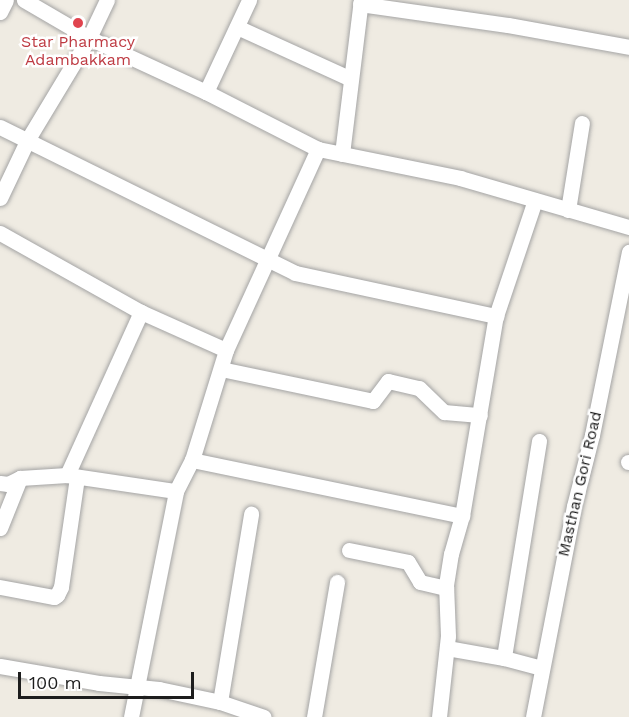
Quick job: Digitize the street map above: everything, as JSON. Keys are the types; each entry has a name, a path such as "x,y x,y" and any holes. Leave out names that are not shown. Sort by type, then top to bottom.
{"street":[{"path":"0,12 6,0"},
{"path":"24,0 89,38 206,92 318,149 460,178 629,227"},
{"path":"0,198 28,140 89,38 107,0"},
{"path":"206,92 249,0"},
{"path":"342,154 360,2 629,47"},
{"path":"237,27 351,79"},
{"path":"568,210 582,123"},
{"path":"0,127 268,262 295,273 496,316"},
{"path":"131,717 176,491 192,460 226,350 318,149"},
{"path":"439,717 447,648 446,588 451,554 462,516 496,316 535,200"},
{"path":"0,233 141,312 226,350"},
{"name":"Masthan Gori Road","path":"533,717 629,252"},
{"path":"0,586 54,597 62,588 72,476 141,312"},
{"path":"220,369 373,401 388,381 419,387 444,412 480,415"},
{"path":"504,658 539,441"},
{"path":"192,460 462,516"},
{"path":"0,483 8,484 20,478 72,476 176,491"},
{"path":"0,528 20,478"},
{"path":"220,702 251,514"},
{"path":"349,550 408,562 420,582 446,588"},
{"path":"314,717 337,582"},
{"path":"447,648 504,658 542,668"},
{"path":"0,666 99,683 139,686 220,702 264,717"}],"place":[{"name":"Star Pharmacy Adambakkam","path":"78,23"}]}
